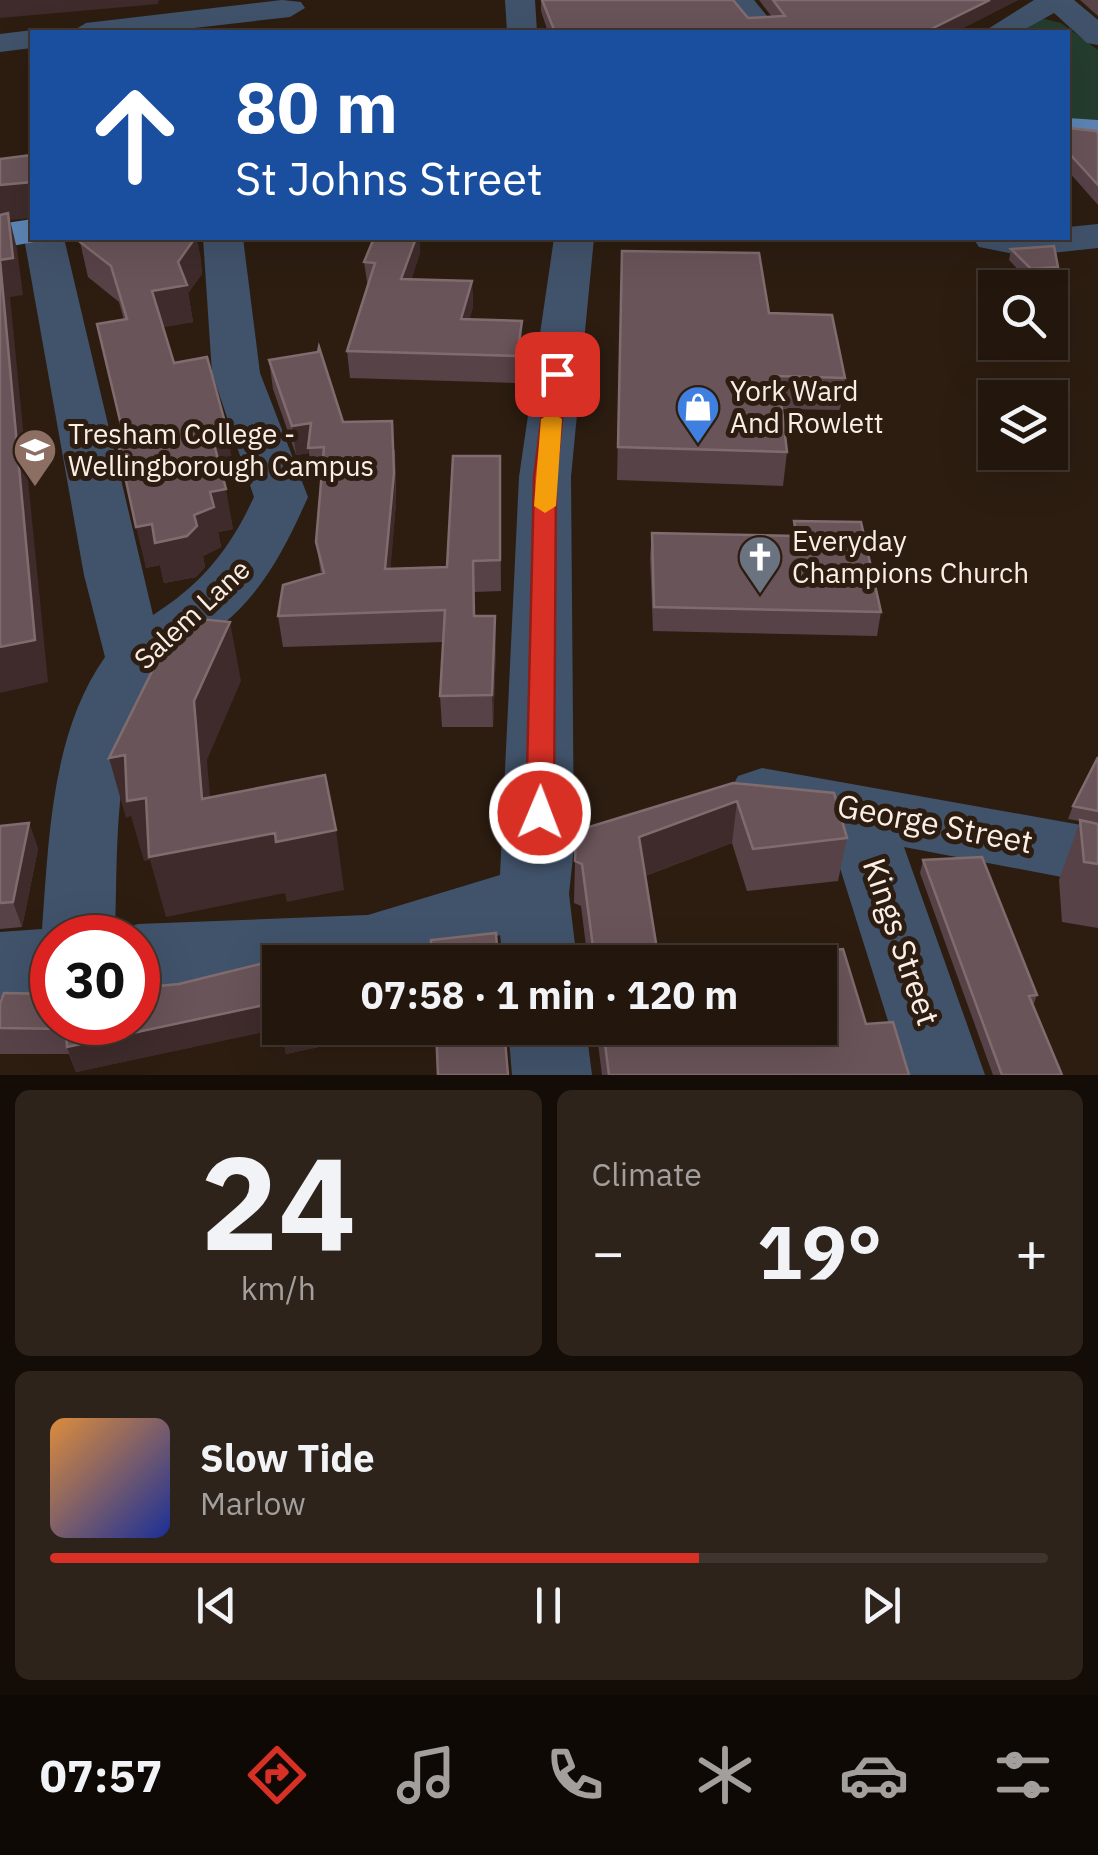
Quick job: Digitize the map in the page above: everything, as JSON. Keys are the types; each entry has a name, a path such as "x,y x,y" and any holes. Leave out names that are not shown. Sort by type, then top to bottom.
{"main road":[{"path":"1070,130 1098,131"},
{"path":"0,236 30,230"}],"street":[{"path":"520,0 522,30"},
{"path":"738,0 763,30"},
{"path":"103,30 290,8"},
{"path":"1012,26 1047,15 1077,18"},
{"path":"0,43 30,39"},
{"path":"1070,239 1098,236"},
{"path":"44,240 112,574 136,658"},
{"name":"Salem Lane","path":"79,915 84,827 101,725 136,658 209,606 253,559 281,496 236,372 222,240"},
{"path":"538,901 545,477 574,240"},
{"path":"1003,240 1024,244 1061,240"},
{"name":"George Street","path":"706,798 772,794 1098,856"},
{"name":"Kings Street","path":"856,810 945,1075"},
{"path":"160,955 368,947 538,901 605,837"},
{"path":"0,965 30,962"},
{"path":"549,1045 552,1075"}],"green space":[{"path":"1040,18 1061,23 1098,50 1098,121 1070,119 1070,30 1014,30"}],"building":[{"path":"542,0 733,0 748,18 785,16 773,0 990,0 929,30 554,30"},
{"path":"1070,128 1098,134 1098,185 1070,154"},
{"path":"30,155 30,182 0,185 0,159"},
{"path":"8,213 13,258 0,260 0,215"},
{"path":"194,240 178,262 187,285 152,291 174,363 207,357 226,426 210,429 226,489 210,492 214,507 194,515 197,526 187,536 155,543 152,524 136,527 115,430 122,429 97,324 127,319 111,266 80,242"},
{"path":"373,240 415,240 401,279 472,281 461,319 522,321 517,356 347,351 375,263 364,262"},
{"path":"1054,246 1058,267 1031,269 1011,249"},
{"path":"622,251 759,253 769,313 832,315 845,378 778,376 787,452 618,447"},
{"path":"0,260 35,640 0,647"},
{"path":"319,347 343,422 392,421 394,473 385,569 447,567 453,456 500,456 500,560 473,561 474,616 495,616 492,695 440,696 445,610 278,616 283,585 324,573 316,542 324,447 308,448 311,423 292,426 269,360 318,352"},
{"name":"Everyday Champions Church","path":"794,521 861,522 881,612 654,607 652,533 797,536"},
{"path":"179,617 230,622 194,701 202,799 325,775 336,830 276,842 275,833 149,857 146,798 127,801 125,755 109,758"},
{"path":"1098,757 1098,811 1073,806"},
{"path":"733,783 834,793 847,838 753,849 737,801 639,837 656,945 593,945 582,864 575,861 576,831"},
{"path":"1080,820 1098,824 1098,864 1084,862"},
{"path":"29,823 13,902 0,903 0,826"},
{"path":"982,857 1037,995 1029,996 1062,1075 1002,1075 923,860"},
{"path":"496,933 497,945 431,945 431,940"},
{"path":"843,949 866,1024 893,1022 909,1075 609,1075 605,1045 837,1045 837,950"},
{"path":"262,963 262,1005 160,1027 160,986"},
{"path":"4,993 30,994 30,1028 0,1028"},
{"path":"437,1045 505,1045 508,1075 438,1075"}],"slow traffic":[{"path":"545,506 552,419"}],"place":[{"name":"York Ward And Rowlett","path":"698,445"},
{"name":"Tresham College - Wellingborough Campus","path":"35,488"},
{"name":"Everyday Champions Church","path":"760,595"}],"route":[{"path":"540,813 545,477 557,374"}]}
